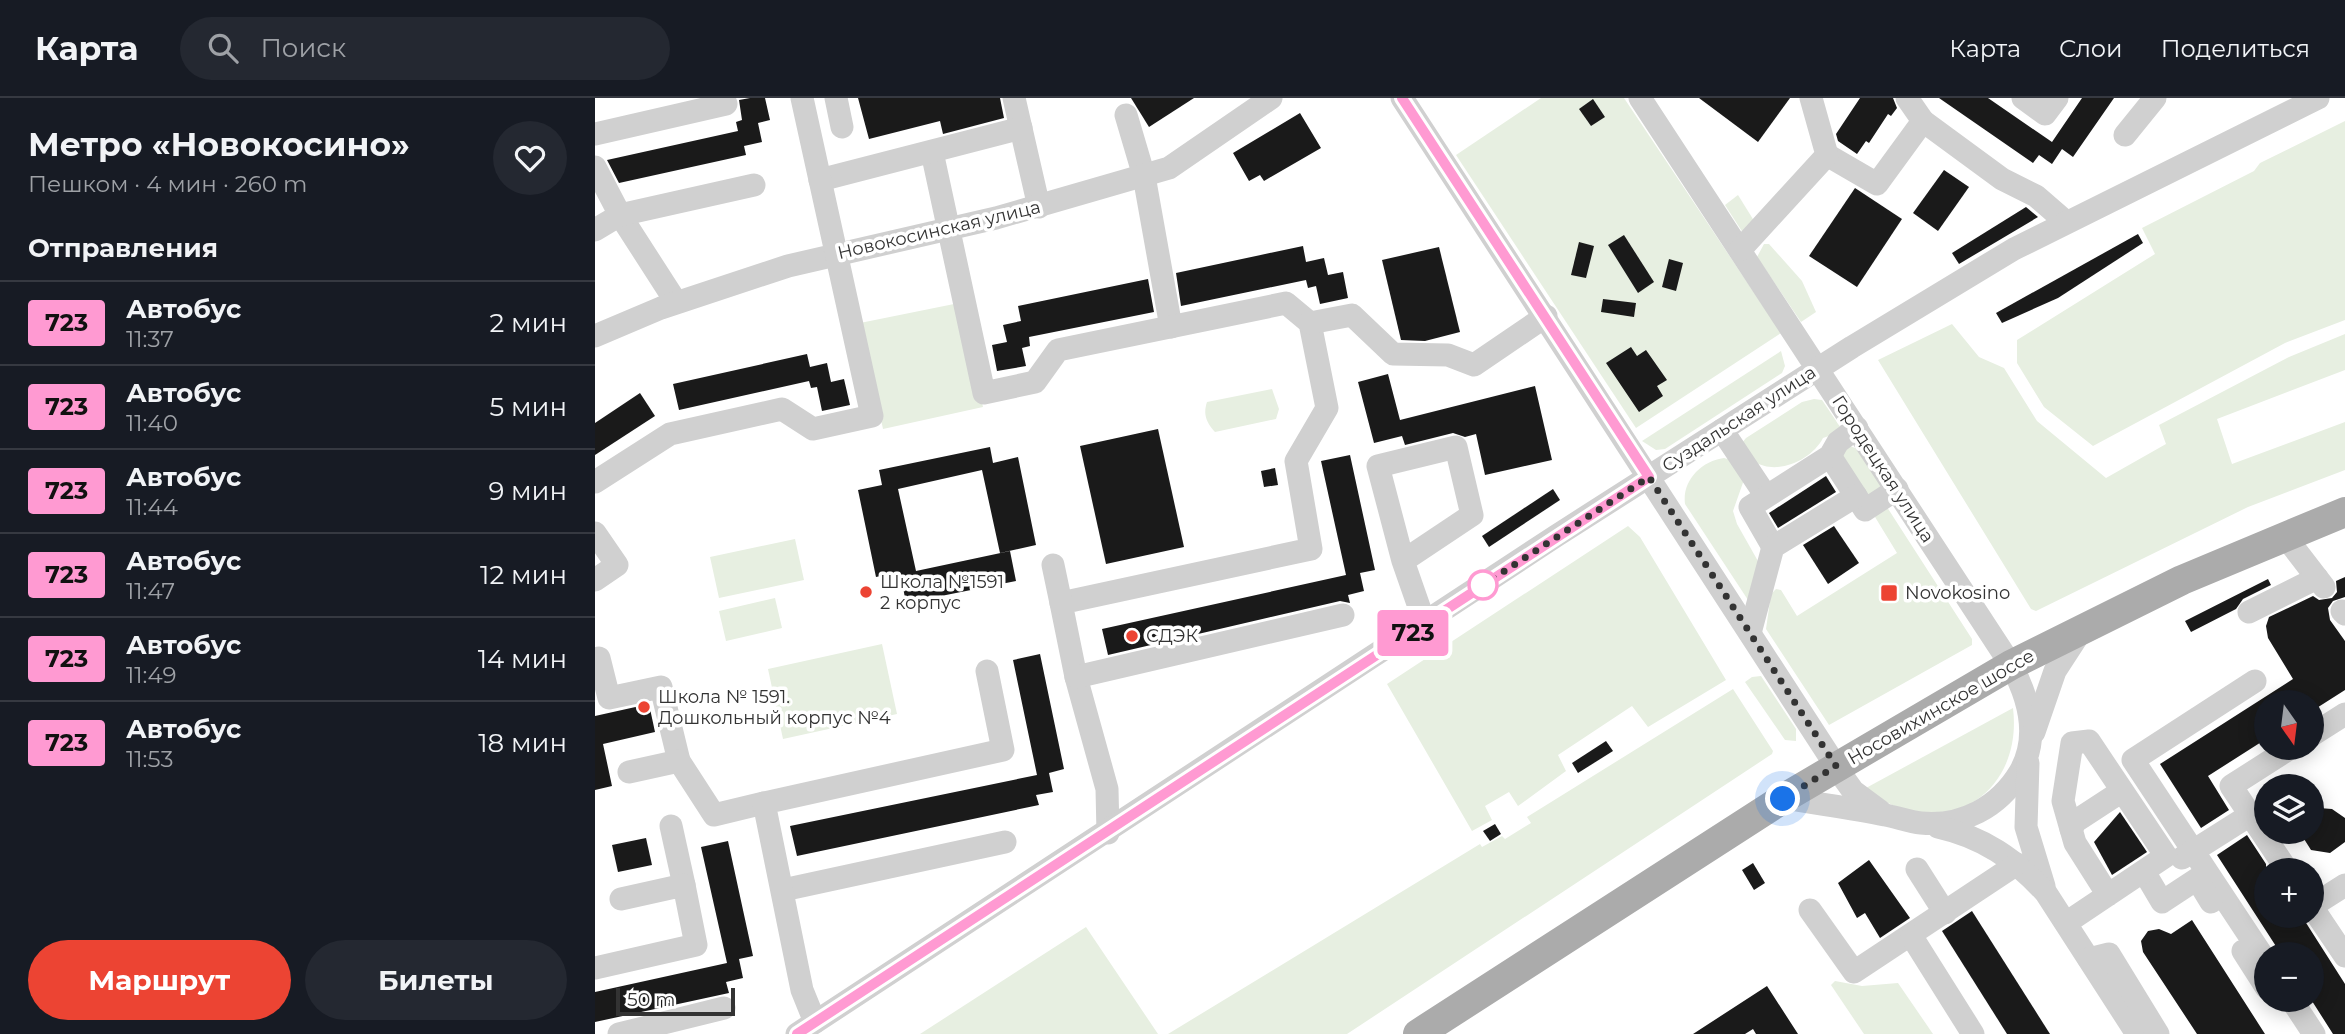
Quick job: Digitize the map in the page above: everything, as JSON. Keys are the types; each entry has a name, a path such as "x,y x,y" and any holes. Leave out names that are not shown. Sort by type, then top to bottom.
{"main road":[{"name":"Носовихинское шоссе","path":"1418,1034 1784,798 2011,665 2084,626 2284,536 2345,512"}],"street":[{"path":"595,134 726,104 724,98"},
{"path":"595,482 670,434 782,409 813,429 873,416 802,98"},
{"path":"836,98 842,127"},
{"path":"1014,98 1039,207"},
{"name":"Новокосинская улица","path":"595,336 676,302 835,254 1039,207 1169,168 1198,151 1271,98"},
{"path":"1402,98 1836,766 1853,791 1886,815"},
{"name":"Городецкая улица","path":"1640,98 2011,665 2026,696 2029,747"},
{"path":"1811,98 1828,155 1877,184 1923,121"},
{"path":"1907,98 1923,121 2002,180 2036,196 2066,222"},
{"path":"2023,98 2045,114 2057,98"},
{"path":"2125,135 2155,98"},
{"name":"Суздальская улица","path":"806,1028 1818,369 2014,249 2318,98"},
{"path":"1126,115 1144,176 1171,327"},
{"path":"820,180 1021,128"},
{"path":"932,152 983,393 1035,382 1058,350 1286,303 1310,323 1327,408 1296,461 1311,549 1061,603"},
{"path":"1740,250 1828,155"},
{"path":"595,167 619,215 676,302"},
{"path":"595,230 619,215 754,185"},
{"path":"1310,323 1352,315 1394,354 1448,355 1474,365 1546,316"},
{"path":"1773,547 1750,507 1830,456 1837,442 1857,428"},
{"path":"1722,430 1766,496"},
{"path":"1403,561 1472,515 1456,447 1378,466 1403,561 1425,624"},
{"path":"1830,456 1865,510 1896,489"},
{"path":"1750,632 1773,547 1856,496"},
{"path":"595,533 617,565 595,580"},
{"path":"2249,612 2320,582 2284,536"},
{"path":"1053,565 1076,677 1107,789 1108,833"},
{"path":"1076,677 1343,615"},
{"path":"1920,823 1954,822 1990,806 2015,780 2055,671 2084,626"},
{"path":"595,659 599,658 609,698 661,687 679,761 714,815 1003,750 987,671"},
{"path":"2254,943 2133,760 2255,681"},
{"path":"2324,727 2345,714"},
{"path":"2068,927 2108,895 2166,856 2089,741 2072,743 2063,801 2075,843 2108,895"},
{"path":"2029,747 2026,827 2046,893"},
{"path":"2272,760 2231,786 2279,858"},
{"path":"629,772 679,761"},
{"path":"2071,830 2076,821 2122,791"},
{"path":"1784,798 1886,815 1975,837 2017,864 2046,893 2137,1034"},
{"path":"764,803 783,890 806,1028"},
{"path":"2068,927 2149,880 2250,815"},
{"path":"595,968 696,945 671,826"},
{"path":"783,890 1005,842"},
{"path":"1810,909 1854,972 1912,937 2017,864"},
{"path":"1917,869 1945,913"},
{"path":"2149,880 2162,902 2197,879 2254,968"},
{"path":"621,899 684,885"},
{"path":"2324,899 2345,885"},
{"path":"2324,925 2345,956"},
{"path":"1912,937 1973,1034"},
{"path":"2089,959 2109,954 2158,1034"},
{"path":"619,1034 724,1009"},
{"path":"2283,1012 2297,1034"},
{"path":"2300,1012 2314,1034"}],"shaded area":[{"path":"1541,98 1624,98 1781,333 1636,428 1456,155"},
{"path":"2345,121 2345,320 2285,343 2093,446 2044,407 2017,363 2017,340 2155,254 2142,228 2254,171 2260,163"},
{"path":"1738,195 1756,224 1745,236 1725,205"},
{"path":"1764,244 1769,244 1802,281 1816,312 1801,322 1757,257"},
{"path":"959,303 983,407 883,429 860,323"},
{"path":"1952,324 1979,357 2004,368 2037,421 2106,478 2166,444 2159,425 2289,357 2345,334 2345,370 2217,419 2232,464 2345,422 2345,470 2248,507 2036,611 2031,609 1878,360"},
{"path":"1781,351 1785,366 1782,373 1665,449 1656,450 1642,441"},
{"path":"1272,389 1279,409 1276,419 1215,432 1207,421 1207,402"},
{"path":"1822,400 1843,431 1823,438 1806,457 1794,463 1770,467 1758,464 1748,456 1741,444 1746,438 1802,402"},
{"path":"1847,445 1858,449 1880,483 1881,489 1870,495 1864,491 1838,452"},
{"path":"1724,458 1731,460 1745,477 1733,511 1737,524 1763,570 1750,603 1685,504 1687,488 1695,474 1708,463"},
{"path":"1885,504 1972,639 1972,645 1829,725 1766,629 1771,594 1776,589 1781,590 1797,616 1897,553 1875,517"},
{"path":"1628,526 1640,537 1726,680 1648,727 1632,706 1558,755 1566,771 1518,806 1509,792 1485,806 1492,820 1472,831 1387,684"},
{"path":"795,539 804,580 719,598 710,557"},
{"path":"775,598 782,628 726,641 719,611"},
{"path":"882,644 897,714 783,739 768,669"},
{"path":"1761,676 1796,729 1796,741 1785,740 1745,682 1752,677"},
{"path":"1733,689 1773,751 1772,754 1347,1034 1168,1034 1480,844 1482,847 1502,836 1505,839 1531,823 1527,817"},
{"path":"2013,708 2013,740 2004,767 1990,789 1969,804 1946,813 1920,813 1893,805 1866,788"},
{"path":"1086,927 1158,1034 920,1034"},
{"path":"1835,981 1862,986 1898,983 1933,1034 1864,1034 1831,985"}],"building":[{"path":"765,98 770,120 758,123 762,142 744,146 746,155 619,183 607,160 738,131 736,122 742,120 739,100"},
{"path":"858,98 1000,98 1004,118 943,134 940,121 869,139"},
{"path":"1131,98 1194,98 1149,127"},
{"path":"1699,98 1790,98 1758,142"},
{"path":"1860,98 1893,98 1897,108 1891,116 1888,114 1869,143 1866,141 1857,154 1838,141 1836,134"},
{"path":"1939,98 1988,98 2052,142 2082,98 2114,98 2073,157 2062,149 2052,164 2039,155 2033,163"},
{"path":"1593,99 1605,117 1591,126 1579,109"},
{"path":"1300,113 1321,148 1264,181 1260,175 1249,181 1233,153"},
{"path":"1944,170 1969,187 1938,231 1913,213"},
{"path":"1855,188 1902,219 1857,287 1809,256"},
{"path":"2026,207 2038,217 1959,264 1952,253"},
{"path":"2138,234 2143,243 2058,298 2002,323 1996,313"},
{"path":"1624,235 1654,282 1638,293 1608,245"},
{"path":"1579,242 1594,246 1586,278 1571,275"},
{"path":"1303,246 1306,262 1324,258 1328,275 1343,272 1348,298 1320,304 1316,286 1308,288 1306,280 1181,306 1176,273"},
{"path":"1439,247 1460,332 1425,341 1401,340 1382,260"},
{"path":"1669,259 1683,263 1676,291 1662,287"},
{"path":"1148,279 1154,312 1029,337 1030,346 1022,348 1026,366 997,371 992,345 1007,342 1003,325 1021,321 1018,306"},
{"path":"1603,299 1636,303 1634,317 1601,312"},
{"path":"1631,347 1637,356 1646,350 1667,380 1657,386 1663,396 1639,412 1606,363"},
{"path":"807,354 810,367 827,363 831,382 844,379 850,405 822,411 817,387 811,388 809,381 679,410 673,384"},
{"path":"1388,374 1400,420 1535,386 1552,460 1485,475 1476,434 1465,437 1453,433 1405,445 1402,436 1374,443 1358,382"},
{"path":"640,393 655,416 595,455 595,423"},
{"path":"1158,429 1184,547 1106,564 1080,446"},
{"path":"990,447 993,463 1018,457 1036,545 1000,553 982,470 898,489 916,571 1010,551 1016,581 906,603 900,572 876,577 858,490 882,485 879,470"},
{"path":"1350,455 1375,570 1360,573 1364,591 1348,595 1350,603 1340,601 1108,655 1102,629 1346,575 1321,461"},
{"path":"1275,468 1278,485 1264,487 1261,471"},
{"path":"1826,476 1836,492 1778,528 1769,513"},
{"path":"1553,489 1560,500 1489,547 1482,536"},
{"path":"1834,526 1859,563 1828,584 1803,545"},
{"path":"2345,577 2345,597 2333,601 2328,608 2330,620 2345,641 2345,690 2324,703 2324,690 2276,690 2293,679 2268,638 2266,626 2269,617 2313,596 2319,600 2332,598 2337,592 2336,581"},
{"path":"2268,579 2271,585 2243,599 2236,609 2191,632 2185,621"},
{"path":"1040,654 1064,769 1049,773 1053,792 1036,795 1039,805 797,856 790,826 1037,775 1013,660"},
{"path":"649,704 655,732 603,744 612,786 595,790 595,716"},
{"path":"2254,704 2254,747 2208,776 2229,810 2201,828 2160,764"},
{"path":"1606,741 1613,751 1578,773 1572,763"},
{"path":"2324,808 2332,809 2345,818 2345,842 2330,853 2311,850 2307,844 2324,844"},
{"path":"2120,812 2147,852 2112,875 2094,842"},
{"path":"1495,824 1501,834 1490,841 1483,831"},
{"path":"2247,835 2262,858 2254,858 2254,912 2217,855"},
{"path":"646,838 652,865 618,872 612,845"},
{"path":"728,841 753,956 739,959 743,978 726,982 729,993 595,1022 595,992 727,963 701,847"},
{"path":"1869,860 1910,918 1880,938 1865,913 1857,918 1838,883"},
{"path":"1753,863 1765,883 1754,890 1742,870"},
{"path":"1972,911 2050,1034 2007,1034 1942,931"},
{"path":"2192,920 2265,1034 2197,1034 2143,952 2141,941 2148,931 2159,929 2171,934"},
{"path":"2264,928 2309,928 2318,942 2273,942"},
{"path":"2324,951 2345,984 2345,1034 2333,1034 2319,1012 2324,1012"},
{"path":"1767,986 1798,1034 1756,1034 1753,1029 1745,1034 1693,1034"}],"bus line":[{"name":"723","path":"797,1034 1649,477 1402,98"}],"place":[{"name":"Школа №1591 2 корпус","path":"866,592"},
{"name":"Novokosino","path":"1889,593"},
{"name":"СДЭК","path":"1132,636"},
{"name":"Школа № 1591. Дошкольный корпус №4","path":"644,707"}],"route":[{"path":"1483,585 1649,477 1836,766 1783,799"}]}
